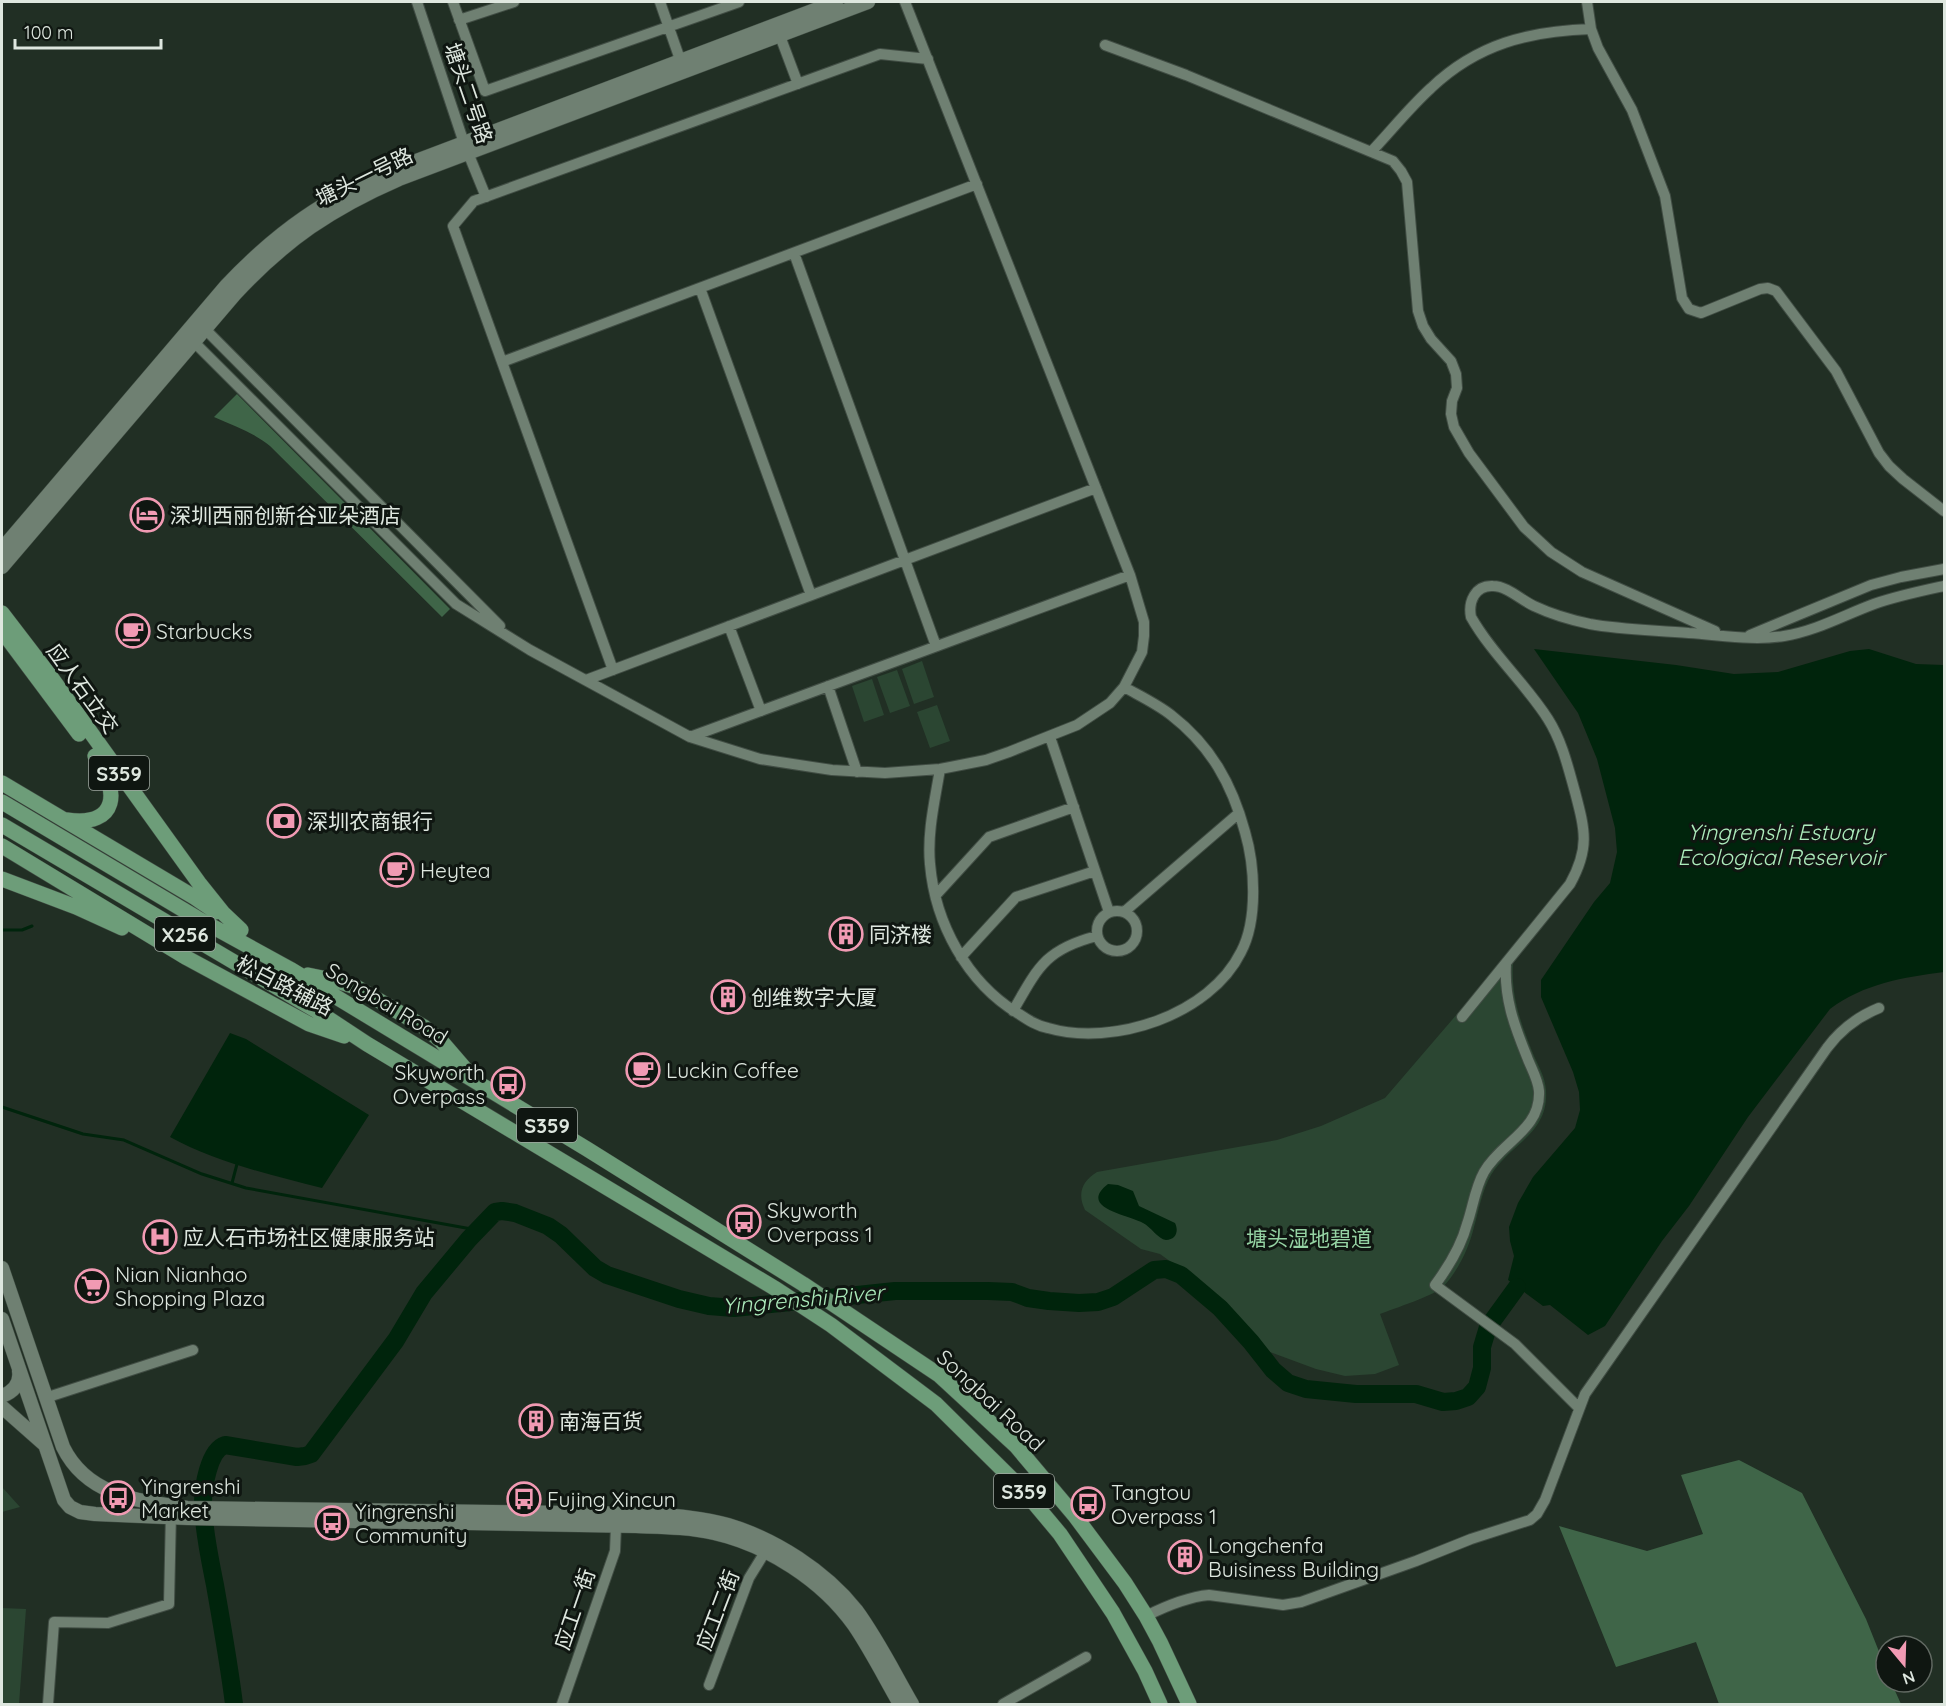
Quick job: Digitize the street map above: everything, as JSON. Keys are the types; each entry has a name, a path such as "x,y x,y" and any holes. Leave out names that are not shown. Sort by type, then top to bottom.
{"main road":[{"name":"应人石立交","path":"2,613 199,883 241,930"},
{"path":"2,631 100,763 110,782 111,802 99,816 77,822 62,819"},
{"name":"松白路辅路","path":"2,783 194,897 293,971"},
{"name":"Songbai Road","path":"2,802 198,918 293,971 476,1082 803,1284 939,1375 1016,1446 1075,1516 1125,1583 1146,1616 1189,1704"},
{"name":"Songbai Road","path":"2,825 317,1011 367,1044 831,1324 936,1404 1024,1491 1060,1534 1113,1613 1145,1671 1160,1704"},
{"name":"松白路辅路","path":"2,846 187,958 309,1024 367,1044"},
{"name":"S359","path":"2,879 76,907 187,958"}],"street":[{"name":"塘头二号路","path":"417,2 466,148 486,197"},
{"path":"453,2 485,91 739,2"},
{"path":"459,20 514,2"},
{"path":"660,2 683,65"},
{"name":"塘头一号路","path":"778,29 836,2"},
{"name":"塘头一号路","path":"2,567 200,325 226,286 261,252 317,208 357,185 466,148 778,29 868,2"},
{"path":"190,337 456,603 513,639 690,737 736,753 784,764 824,770 894,773 940,769 986,760 1077,725 1110,703 1124,687 1142,652 1144,636 1141,609 1130,575 905,2"},
{"path":"1587,2 1591,29 1598,48 1632,110 1665,196 1682,298 1689,309 1701,313 1760,289 1768,288 1776,291 1836,371 1879,453 1903,479 1944,511"},
{"path":"778,29 798,84"},
{"path":"1371,152 1431,88 1458,66 1489,49 1522,37 1556,30 1591,29"},
{"path":"1105,45 1186,75 1393,161 1407,182 1418,311 1423,326 1431,339 1451,361 1456,374 1457,388 1452,401 1451,414 1454,427 1469,453 1524,527 1551,552 1582,572 1724,635"},
{"path":"613,670 453,226 474,201 880,54 928,59"},
{"path":"502,362 977,184"},
{"path":"794,253 936,646"},
{"path":"700,288 811,595"},
{"path":"200,325 513,639"},
{"name":"塘头一号路","path":"2,549 190,337"},
{"path":"586,680 1096,488"},
{"path":"1745,637 1871,585 1901,576 1944,569"},
{"path":"690,737 1130,575"},
{"path":"1462,1017 1570,884 1579,868 1584,850 1585,832 1566,759 1556,733 1540,708 1471,617 1469,608 1476,592 1492,585 1501,587 1534,606 1562,617 1590,624 1745,637 1785,636 1815,629 1876,603 1944,586"},
{"path":"729,626 761,711"},
{"path":"828,686 857,772"},
{"path":"940,769 929,847 931,876 944,921 974,978 1013,1011 1047,1028 1099,1033 1119,1031 1158,1020 1197,1001 1212,989 1225,977 1243,950 1250,918 1252,860 1239,813 1215,760 1194,735 1170,714 1124,687"},
{"path":"1050,737 1108,912"},
{"path":"936,895 989,837 1074,807"},
{"path":"1124,912 1239,813"},
{"path":"961,957 1016,897 1095,871"},
{"path":"1108,912 1124,912 1132,917 1137,925 1135,941 1129,948 1111,951 1102,945 1097,936 1098,924 1108,912"},
{"path":"1013,1011 1034,975 1044,963 1065,946 1097,936"},
{"path":"1506,963 1507,1002 1515,1028 1536,1077 1539,1101 1530,1124 1497,1155 1485,1172 1476,1190 1461,1242 1435,1285 1515,1344 1579,1408"},
{"path":"1146,1616 1176,1603 1209,1595 1283,1605 1301,1602 1471,1539 1530,1520 1537,1514 1545,1500 1585,1394 1838,1033 1850,1023 1879,1008"},
{"path":"2,1268 45,1398 70,1461 98,1486 120,1496 171,1512"},
{"path":"2,1319 64,1500 70,1507 80,1512 94,1514 171,1512 669,1527 714,1533 765,1552 802,1575 839,1607 854,1625 900,1704"},
{"path":"45,1398 193,1350"},
{"path":"2,1396 15,1387 20,1376 19,1368"},
{"path":"2,1407 46,1445"},
{"path":"48,1704 54,1622 108,1623 169,1604 171,1512"},
{"path":"223,1514 651,1514 693,1517 728,1525 759,1536 819,1573 837,1590 854,1608 869,1630 912,1704"},
{"name":"应工一街","path":"562,1704 615,1551 616,1526"},
{"name":"应工二街","path":"709,1685 749,1578 765,1552"},
{"path":"1003,1704 1086,1658"}],"green space":[{"path":"922,661 934,697 914,704 902,669"},
{"path":"897,670 910,706 890,713 877,677"},
{"path":"872,679 884,715 864,722 852,686"},
{"path":"937,705 950,741 930,748 917,712"},
{"name":"塘头湿地碧道","path":"1506,957 1513,963 1518,1011 1542,1072 1546,1090 1545,1105 1535,1128 1508,1154 1491,1175 1466,1251 1448,1281 1432,1294 1380,1314 1399,1365 1375,1374 1345,1376 1316,1369 1270,1352 1226,1302 1160,1254 1141,1249 1085,1210 1081,1199 1082,1188 1097,1172 1277,1140 1321,1126 1385,1098"},
{"path":"2,1487 20,1507 2,1512"},
{"path":"2,1608 26,1609 19,1704 2,1704"}],"shaded area":[{"path":"237,394 450,609 442,617 270,446 250,433 214,417"},
{"path":"1739,1460 1802,1493 1874,1639 1874,1694 1896,1694 1901,1704 1719,1704 1696,1642 1616,1667 1559,1526 1647,1551 1703,1534 1681,1475"}],"water":[{"name":"Yingrenshi Estuary Ecological Reservoir","path":"1534,649 1734,674 1778,672 1850,651 1869,649 1916,664 1944,665 1944,972 1884,983 1856,993 1830,1009 1748,1117 1605,1326 1588,1335 1550,1305 1543,1306 1508,1280 1514,1256 1509,1227 1518,1203 1533,1177 1575,1128 1580,1110 1579,1092 1573,1072 1541,997 1541,980 1594,902 1610,883 1617,852 1615,828 1597,759 1578,713"},
{"path":"230,1033 246,1039 369,1115 322,1188 225,1161 170,1137"},
{"path":"1108,1184 1133,1191 1139,1206 1175,1223 1177,1232 1174,1237 1169,1240 1163,1239 1143,1223 1102,1205 1098,1199 1100,1192"}],"waterway":[{"path":"2,930 22,930 32,926"},
{"path":"2,1107 83,1134 124,1140 202,1174 246,1188 477,1230"},
{"path":"232,1183 237,1164"},
{"name":"Yingrenshi River","path":"234,1704 203,1513 203,1496 211,1461 219,1448 225,1445 297,1457 311,1454 396,1340 424,1293 495,1212 515,1213 548,1226 561,1235 595,1268 607,1275 679,1299 709,1306 734,1308 895,1291 1012,1292 1028,1298 1049,1301 1098,1302 1113,1297 1154,1270 1166,1269 1181,1275 1220,1308 1273,1370 1288,1383 1306,1389 1356,1394 1416,1394 1443,1402 1468,1397 1477,1387 1482,1368 1482,1347 1488,1327 1517,1287"}],"place":[{"name":"深圳西丽创新谷亚朵酒店","path":"147,515"},
{"name":"Starbucks","path":"133,631"},
{"name":"深圳农商银行","path":"284,821"},
{"name":"Heytea","path":"397,870"},
{"name":"同济楼","path":"846,934"},
{"name":"创维数字大厦","path":"728,997"},
{"name":"Luckin Coffee","path":"643,1070"},
{"name":"Skyworth Overpass","path":"508,1084"},
{"name":"Skyworth Overpass 1","path":"744,1222"},
{"name":"应人石市场社区健康服务站","path":"160,1237"},
{"name":"Nian Nianhao Shopping Plaza","path":"92,1286"},
{"name":"南海百货","path":"536,1421"},
{"name":"Yingrenshi Market","path":"118,1498"},
{"name":"Fujing Xincun","path":"524,1499"},
{"name":"Tangtou Overpass 1","path":"1088,1504"},
{"name":"Yingrenshi Community","path":"332,1523"},
{"name":"Longchenfa Buisiness Building","path":"1185,1557"}]}
